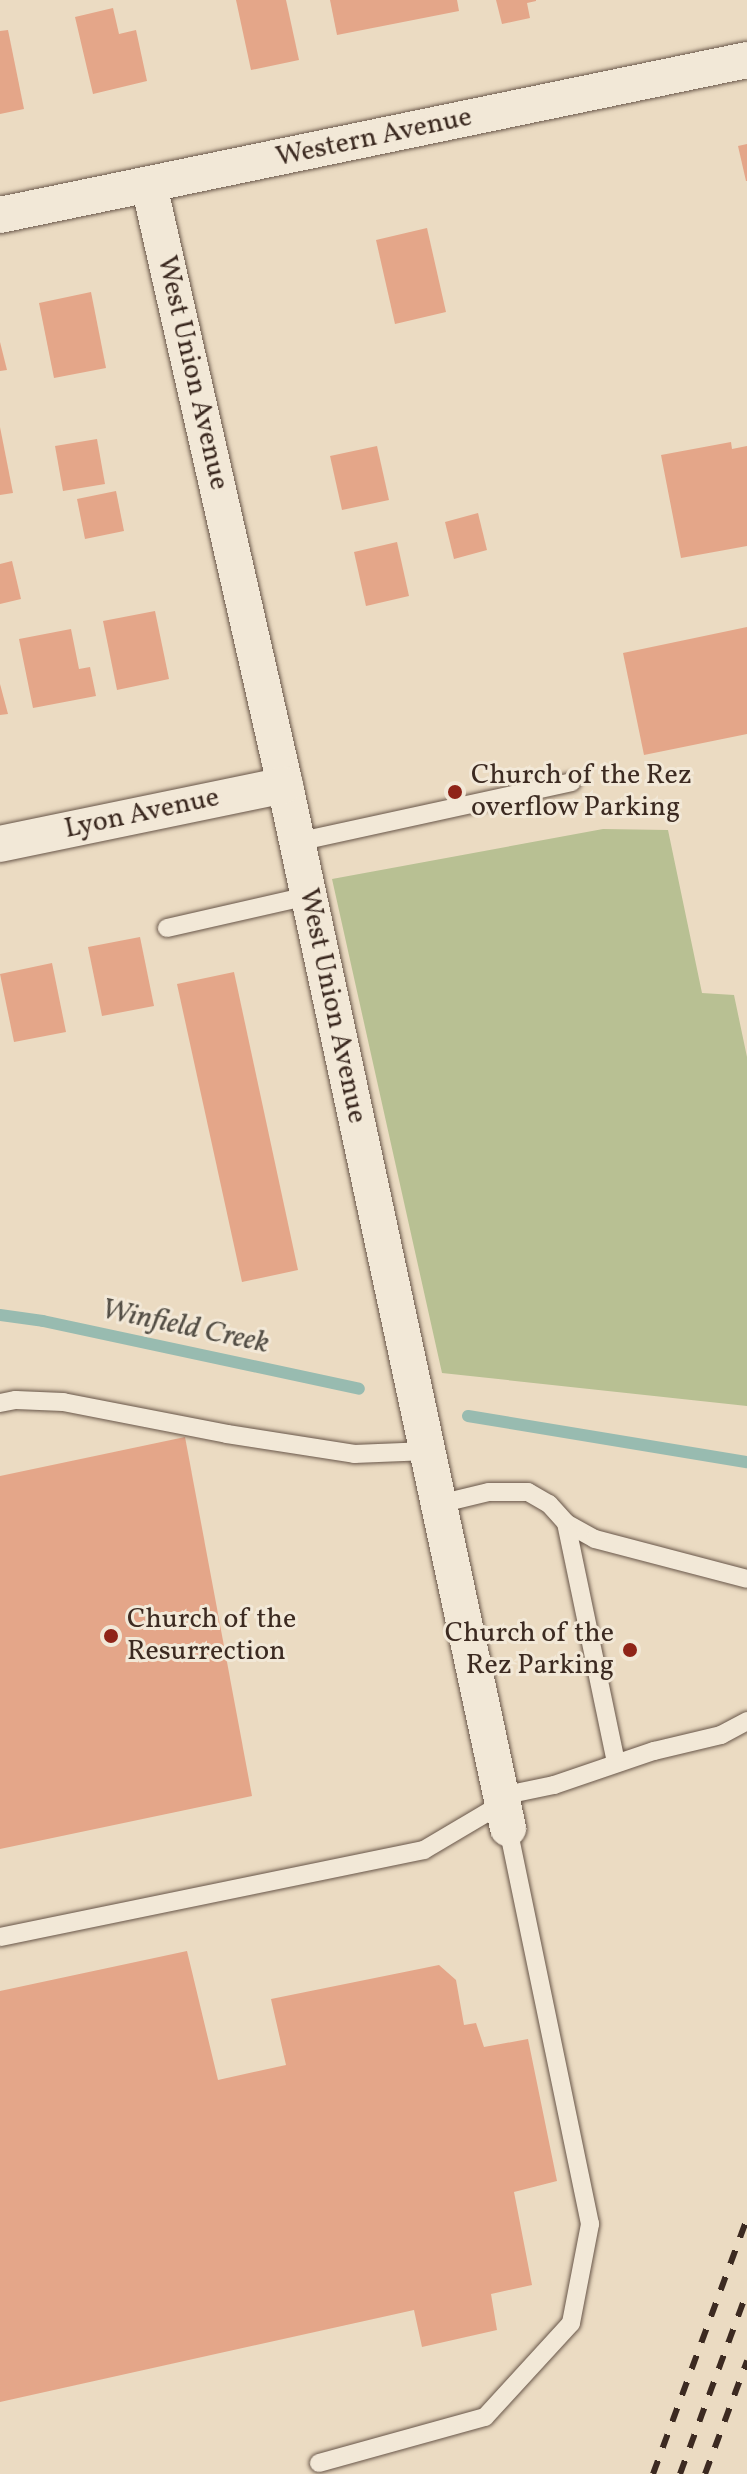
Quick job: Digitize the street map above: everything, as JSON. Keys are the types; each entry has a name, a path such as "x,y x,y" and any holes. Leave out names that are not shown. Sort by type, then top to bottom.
{"street":[{"name":"Western Avenue","path":"0,215 747,60"},
{"name":"West Union Avenue","path":"149,185 285,785 504,1809"},
{"name":"Lyon Avenue","path":"0,844 285,785"}],"lane":[{"path":"297,842 572,782"},
{"path":"167,928 308,896"},
{"path":"0,1403 16,1400 63,1402 227,1434 354,1454 428,1451"},
{"path":"439,1504 505,1489 528,1492 549,1504 566,1523 595,1539 747,1579"},
{"path":"566,1523 616,1763"},
{"path":"0,1937 424,1850 554,1785 616,1763 721,1735 747,1721"},
{"path":"319,2463 485,2417 571,2323 590,2224 504,1809"}],"green space":[{"path":"603,829 668,830 702,993 734,995 747,1057 747,1406 442,1373 332,879"}],"building":[{"path":"236,0 286,0 299,60 251,70"},
{"path":"330,0 457,0 459,11 337,35"},
{"path":"496,0 536,1 527,3 530,18 502,24"},
{"path":"113,8 119,34 136,30 147,81 93,94 75,17"},
{"path":"8,30 24,109 0,114 0,31"},
{"path":"747,144 747,181 746,181 738,146"},
{"path":"427,228 446,312 395,324 376,240"},
{"path":"91,292 106,368 54,378 39,303"},
{"path":"0,342 7,370 0,371"},
{"path":"0,427 13,493 0,495"},
{"path":"97,439 105,484 63,491 55,446"},
{"path":"731,442 732,449 747,446 747,546 681,558 661,455"},
{"path":"377,446 389,500 342,510 330,456"},
{"path":"116,491 124,531 85,539 77,499"},
{"path":"478,513 487,550 454,559 445,522"},
{"path":"397,542 409,596 366,606 354,552"},
{"path":"12,561 21,599 0,604 0,564"},
{"path":"155,611 169,679 117,690 103,621"},
{"path":"747,627 747,734 644,755 623,653"},
{"path":"71,629 79,669 90,667 96,696 33,708 19,639"},
{"path":"0,684 8,714 0,715"},
{"path":"140,937 154,1006 102,1016 88,947"},
{"path":"52,963 66,1032 14,1042 0,974"},
{"path":"234,972 298,1270 242,1282 177,984"},
{"name":"Church of the Resurrection","path":"185,1437 252,1796 0,1849 0,1476"},
{"path":"187,1951 218,2080 286,2065 271,1999 439,1965 456,1980 464,2025 476,2023 484,2047 528,2039 557,2181 514,2192 532,2285 491,2294 497,2330 422,2347 414,2310 0,2402 0,1991"}],"waterway":[{"name":"Winfield Creek","path":"0,1315 43,1321 359,1389"},
{"name":"Winfield Creek","path":"468,1416 747,1462"}],"railway":[{"path":"653,2474 747,2218"},
{"path":"680,2474 747,2292"},
{"path":"705,2474 747,2361"}],"place":[{"name":"Church of the Rez overflow Parking","path":"455,792"},
{"name":"Church of the Resurrection","path":"111,1636"},
{"name":"Church of the Rez Parking","path":"630,1650"}]}
